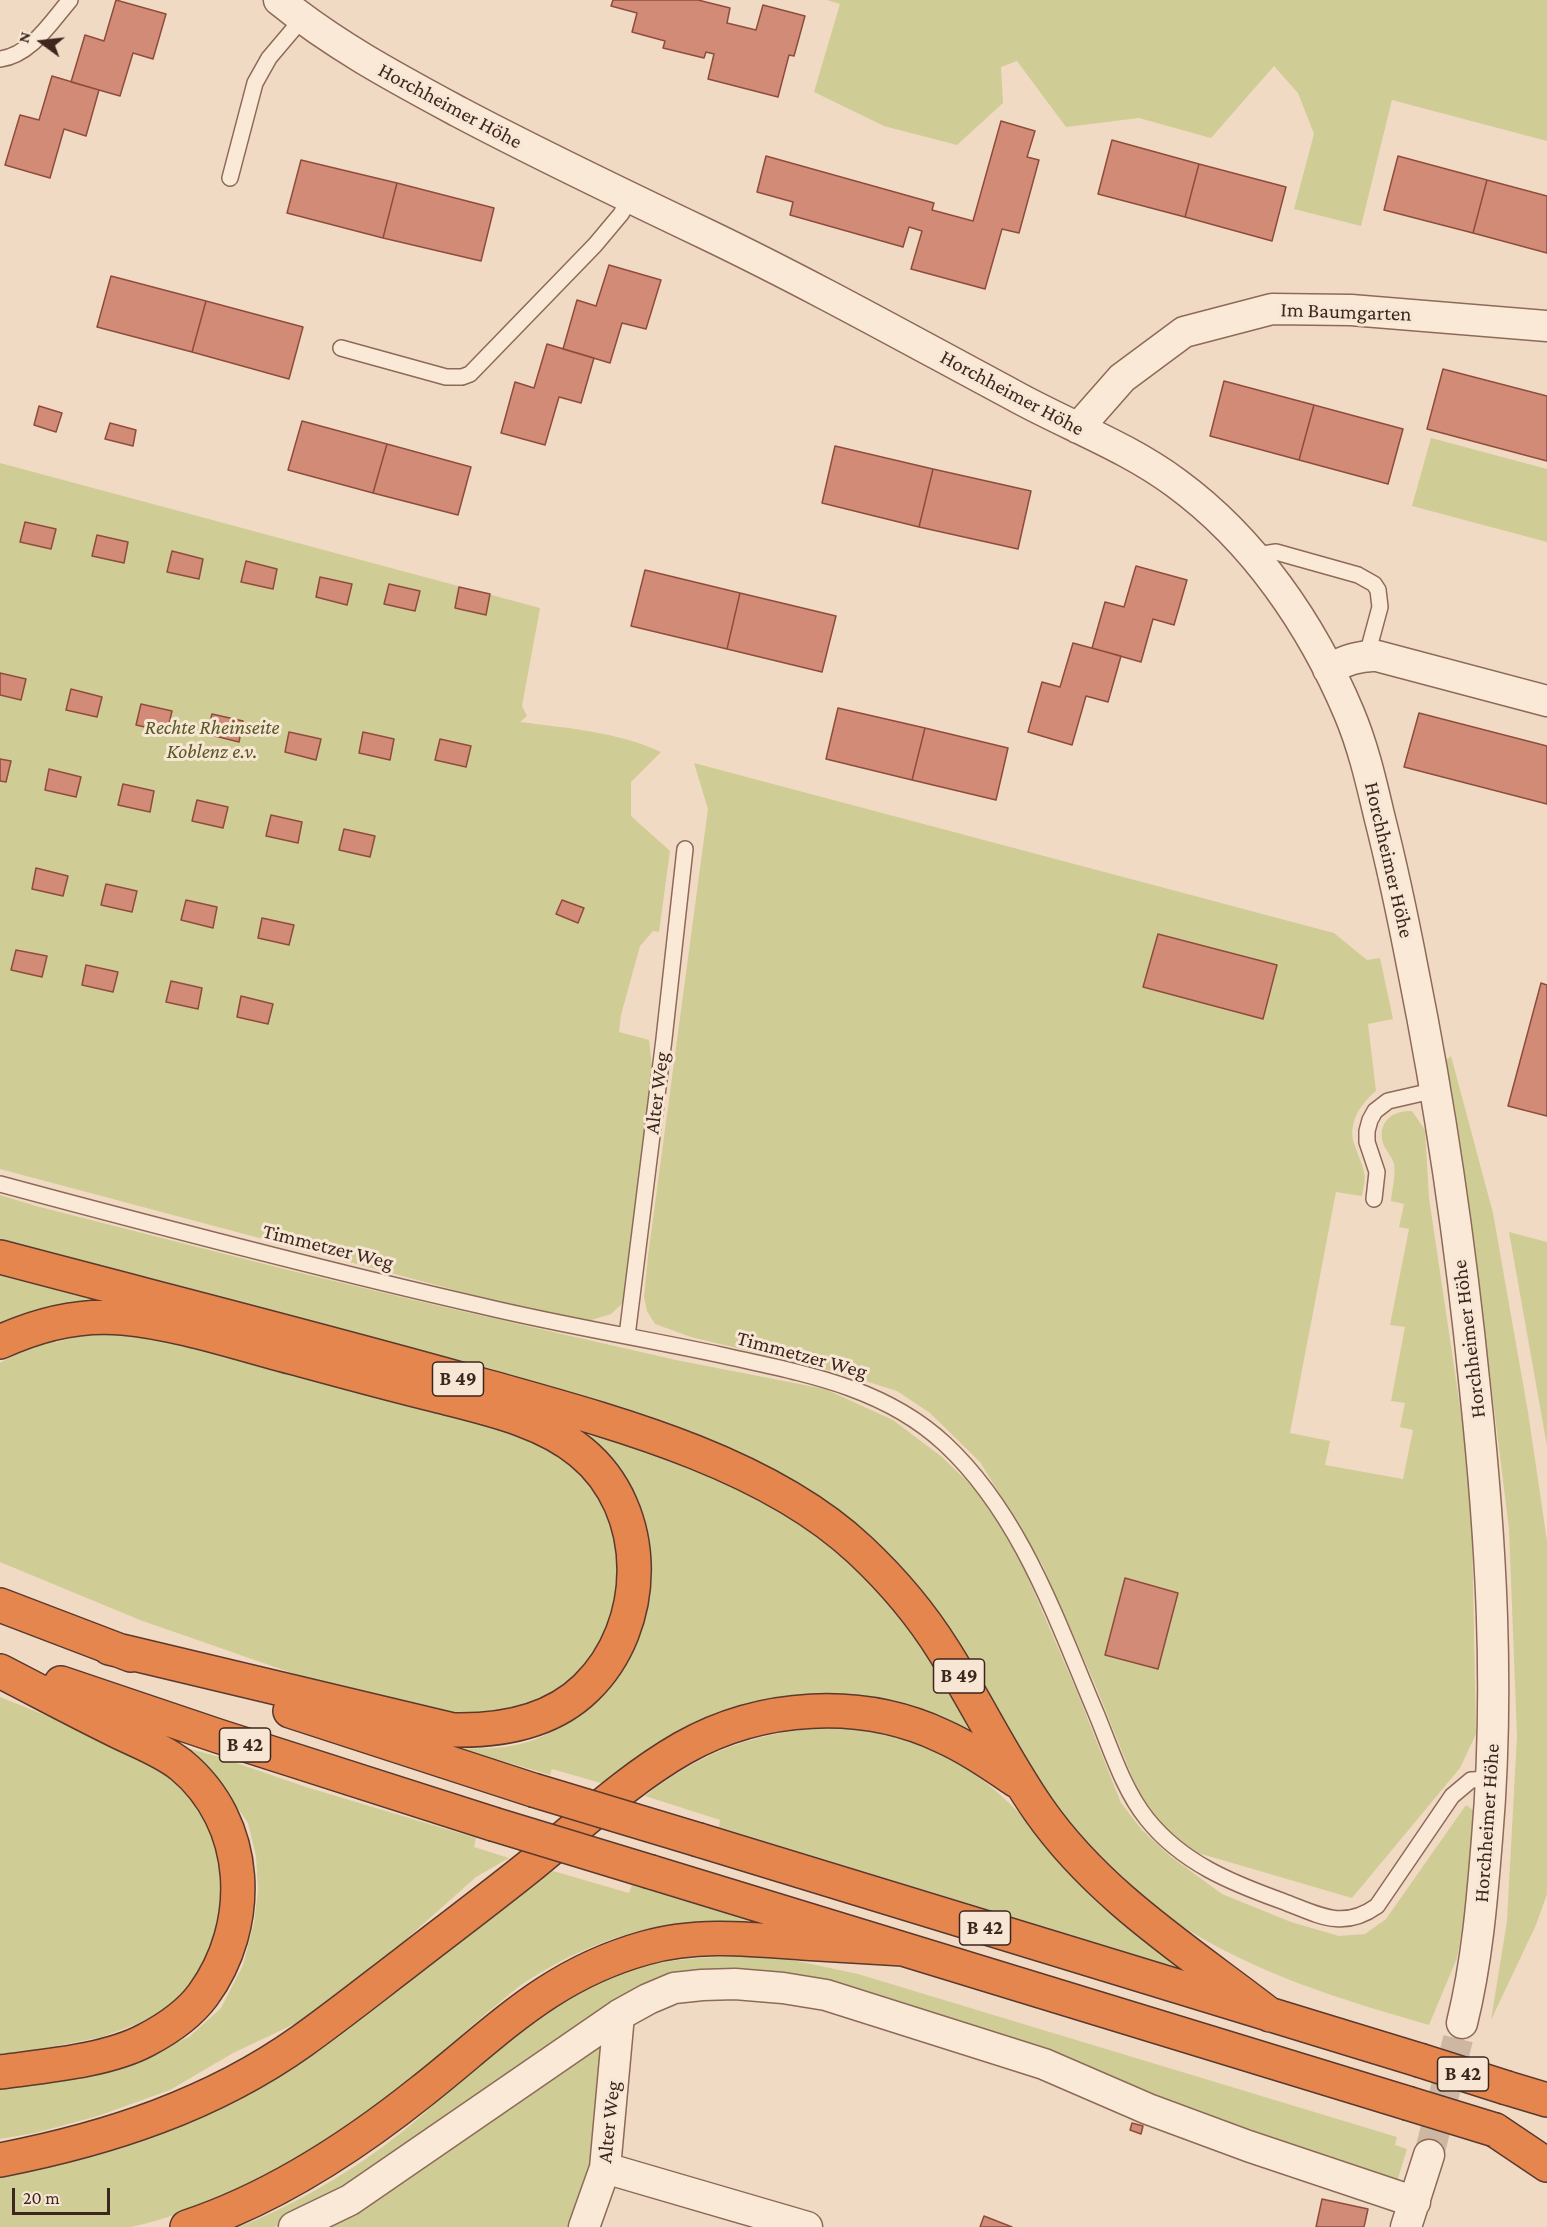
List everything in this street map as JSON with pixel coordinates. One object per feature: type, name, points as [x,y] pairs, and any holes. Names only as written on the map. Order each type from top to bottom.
[{"type":"highway","name":"B 49","points":[[0,1257],[376,1355],[606,1421],[686,1449],[781,1492],[857,1546],[884,1573],[915,1610],[942,1648],[1024,1786]]},
{"type":"highway","points":[[0,1342],[45,1324],[71,1319],[124,1318],[178,1328],[499,1412],[551,1433],[581,1452],[612,1488],[624,1512],[632,1537],[635,1564],[634,1592],[618,1642],[602,1668],[585,1689],[564,1704],[541,1716],[500,1729],[453,1730],[109,1647]]},
{"type":"highway","name":"B 42","points":[[0,1605],[251,1698],[533,1790],[1547,2100]]},
{"type":"highway","name":"B 42","points":[[0,1660],[196,1729],[493,1824],[1547,2145]]},
{"type":"highway","points":[[0,1671],[150,1746],[181,1766],[206,1792],[225,1824],[236,1858],[239,1895],[234,1931],[222,1966],[202,1997],[175,2022],[144,2041],[109,2053],[51,2066],[0,2072]]},
{"type":"highway","points":[[0,2160],[60,2148],[111,2133],[169,2113],[230,2086],[302,2042],[525,1871],[657,1765],[683,1748],[720,1731],[743,1723],[786,1714],[818,1711],[871,1713],[941,1735],[986,1760],[1024,1786],[1039,1810],[1065,1843],[1125,1904],[1270,2015]]},
{"type":"highway","points":[[187,2227],[288,2182],[330,2156],[378,2125],[423,2091],[512,2015],[579,1972],[611,1959],[647,1947],[720,1939],[903,1949]]},
{"type":"highway","points":[[1495,2130],[1547,2165]]},
{"type":"street","name":"Horchheimer Höhe","points":[[279,0],[302,19],[344,47],[414,88],[530,149],[779,269],[1034,407],[1137,457],[1177,483],[1215,517],[1255,558],[1307,628],[1350,715],[1373,788],[1396,881],[1436,1090],[1466,1307],[1485,1499],[1494,1688],[1492,1779],[1479,1928],[1470,1989],[1462,2023]]},
{"type":"street","name":"Im Baumgarten","points":[[1078,428],[1122,378],[1184,332],[1272,309],[1362,311],[1547,326]]},
{"type":"street","points":[[1328,669],[1367,655],[1422,667],[1547,701]]},
{"type":"street","points":[[294,2227],[350,2200],[619,2015],[674,1988],[702,1985],[735,1984],[826,1995],[1044,2064],[1148,2109],[1248,2146],[1411,2215],[1429,2155]]},
{"type":"street","name":"Alter Weg","points":[[584,2227],[605,2168],[619,2015]]},
{"type":"street","points":[[605,2168],[807,2227]]},
{"type":"lane","points":[[0,59],[11,58],[29,47],[70,0]]},
{"type":"lane","points":[[230,178],[258,76],[279,45],[302,19]]},
{"type":"lane","points":[[341,348],[446,377],[462,377],[470,374],[600,239],[621,214],[630,198]]},
{"type":"lane","points":[[1255,558],[1276,552],[1358,574],[1374,584],[1378,590],[1380,607],[1367,655]]},
{"type":"lane","name":"Alter Weg","points":[[627,1336],[663,1051],[685,849]]},
{"type":"lane","points":[[1374,1199],[1377,1172],[1367,1142],[1370,1120],[1388,1101],[1436,1090]]},
{"type":"lane","name":"Timmetzer Weg","points":[[0,1184],[469,1304],[828,1379],[862,1391],[918,1420],[980,1481],[1000,1509],[1026,1554],[1061,1630],[1123,1779],[1148,1820],[1168,1841],[1193,1861],[1239,1885],[1329,1918],[1348,1919],[1364,1915],[1377,1906],[1452,1796],[1471,1780],[1492,1779]]},
{"type":"green space","points":[[827,0],[1547,0],[1547,141],[1392,100],[1361,226],[1294,209],[1314,134],[1298,93],[1274,66],[1211,138],[1139,118],[1066,127],[1017,61],[1001,67],[1003,103],[957,145],[884,126],[814,92],[840,4]]},
{"type":"green space","points":[[1431,438],[1547,469],[1547,542],[1412,506]]},
{"type":"green space","name":"Rechte Rheinseite Koblenz e.v.","points":[[0,463],[540,608],[522,706],[527,716],[520,722],[610,735],[661,752],[631,782],[631,816],[670,851],[659,932],[653,931],[640,946],[621,1015],[619,1032],[649,1040],[652,1067],[628,1298],[611,1314],[585,1322],[481,1297],[0,1169]]},
{"type":"green space","points":[[694,763],[1334,933],[1367,960],[1380,958],[1393,1019],[1368,1024],[1376,1091],[1358,1112],[1352,1133],[1365,1181],[1362,1196],[1336,1192],[1290,1433],[1330,1441],[1325,1465],[1403,1479],[1413,1430],[1400,1427],[1405,1403],[1391,1401],[1405,1327],[1390,1325],[1409,1229],[1399,1227],[1404,1204],[1391,1201],[1394,1164],[1384,1146],[1382,1129],[1393,1115],[1412,1111],[1425,1130],[1429,1198],[1471,1481],[1476,1734],[1460,1768],[1352,1898],[1198,1853],[1171,1835],[1143,1804],[1097,1689],[1042,1564],[980,1462],[930,1413],[897,1391],[840,1373],[691,1337],[655,1324],[647,1311],[644,1297],[648,1256],[708,809]]},
{"type":"green space","points":[[1451,1056],[1493,1213],[1528,1412],[1547,1541],[1547,1894],[1536,1925],[1491,2020],[1507,1921],[1517,1736],[1509,1529],[1468,1198],[1446,1060]]},
{"type":"green space","points":[[0,1195],[288,1270],[435,1305],[676,1360],[825,1389],[893,1420],[942,1457],[974,1488],[999,1524],[1025,1571],[1121,1803],[1142,1830],[1170,1856],[1222,1894],[1291,1922],[1339,1936],[1365,1934],[1386,1919],[1466,1805],[1474,1811],[1470,1882],[1457,1958],[1429,2025],[1342,1999],[1259,1967],[1219,1948],[1144,1899],[1086,1847],[1061,1817],[1029,1767],[944,1621],[915,1583],[880,1547],[841,1514],[768,1466],[736,1452],[0,1244]]},
{"type":"green space","points":[[1509,1232],[1547,1242],[1547,1446]]},
{"type":"green space","points":[[0,1272],[91,1295],[89,1306],[0,1329]]},
{"type":"green space","points":[[113,1332],[157,1333],[537,1439],[586,1477],[607,1513],[617,1538],[620,1592],[604,1637],[591,1660],[574,1680],[543,1701],[464,1719],[312,1680],[140,1620],[0,1562],[0,1363],[35,1343],[57,1342],[78,1336]]},
{"type":"green space","points":[[562,1424],[634,1445],[742,1487],[839,1548],[923,1640],[979,1734],[974,1737],[870,1700],[604,1784],[552,1769],[550,1775],[459,1748],[510,1746],[536,1739],[564,1725],[603,1695],[618,1677],[640,1637],[650,1591],[651,1566],[647,1530],[641,1507],[630,1485],[622,1476]]},
{"type":"green space","points":[[0,1697],[147,1756],[197,1800],[221,1852],[225,1913],[199,1973],[185,1991],[165,2010],[137,2024],[102,2037],[31,2051],[0,2054]]},
{"type":"green space","points":[[833,1727],[887,1736],[912,1743],[957,1763],[979,1777],[1020,1814],[1045,1847],[1092,1897],[1127,1927],[1177,1959],[1175,1967],[719,1827],[720,1820],[645,1796],[689,1766],[733,1746],[781,1733]]},
{"type":"green space","points":[[171,1744],[476,1838],[474,1847],[509,1858],[476,1877],[374,1968],[307,2018],[233,2053],[170,2090],[98,2116],[35,2133],[0,2139],[0,2087],[111,2071],[189,2037],[221,2008],[243,1965],[254,1923],[258,1890],[256,1856],[248,1823],[224,1788]]},
{"type":"green space","points":[[553,1871],[629,1893],[632,1885],[758,1922],[757,1925],[693,1923],[633,1933],[605,1942],[549,1968],[521,1985],[405,2083],[362,2115],[268,2174],[201,2205],[167,2218],[131,2227],[0,2227],[0,2174],[52,2166],[149,2138],[235,2100],[325,2045]]},
{"type":"green space","points":[[751,1956],[783,1958],[858,1974],[1397,2137],[1395,2145],[1407,2149],[1396,2185],[1257,2138],[1039,2050],[694,1977],[343,2196],[274,2227],[238,2227],[296,2201],[373,2154],[417,2120],[482,2060],[511,2037],[543,2015],[594,1986],[629,1971],[658,1963]]},
{"type":"green space","points":[[607,2035],[594,2179],[575,2227],[322,2227]]},
{"type":"building","points":[[116,0],[166,14],[153,59],[133,53],[120,96],[71,82],[85,35],[104,41]]},
{"type":"building","points":[[613,0],[698,0],[730,8],[727,23],[756,30],[763,5],[805,16],[794,56],[789,55],[778,97],[708,79],[714,54],[706,52],[704,58],[663,48],[665,41],[632,32],[637,13],[611,6]]},
{"type":"building","points":[[52,76],[99,90],[86,136],[64,129],[50,178],[5,165],[20,115],[39,120]]},
{"type":"building","points":[[1001,121],[1035,131],[1027,157],[1039,160],[1019,233],[1002,229],[985,289],[911,269],[922,231],[909,227],[903,247],[790,215],[793,202],[757,192],[766,156],[934,203],[932,210],[973,221]]},
{"type":"building","points":[[1112,140],[1199,164],[1185,217],[1098,194]]},
{"type":"building","points":[[1398,156],[1487,180],[1473,233],[1384,210]]},
{"type":"building","points":[[301,160],[397,183],[383,238],[287,213]]},
{"type":"building","points":[[1199,164],[1286,187],[1272,241],[1185,217]]},
{"type":"building","points":[[1487,180],[1547,196],[1547,253],[1473,233]]},
{"type":"building","points":[[397,183],[494,208],[481,261],[383,238]]},
{"type":"building","points":[[609,265],[661,280],[646,329],[622,323],[610,363],[563,349],[577,300],[596,306]]},
{"type":"building","points":[[111,276],[206,301],[192,352],[97,327]]},
{"type":"building","points":[[206,301],[303,327],[289,379],[192,352]]},
{"type":"building","points":[[547,344],[594,358],[581,403],[559,397],[545,445],[501,433],[515,382],[534,388]]},
{"type":"building","points":[[1443,369],[1547,396],[1547,461],[1427,429]]},
{"type":"building","points":[[1224,381],[1314,405],[1299,460],[1210,436]]},
{"type":"building","points":[[1314,405],[1403,429],[1388,484],[1299,460]]},
{"type":"building","points":[[39,406],[62,413],[56,432],[34,425]]},
{"type":"building","points":[[302,421],[387,444],[373,493],[288,470]]},
{"type":"building","points":[[110,423],[136,430],[133,446],[105,439]]},
{"type":"building","points":[[387,444],[471,467],[458,515],[373,493]]},
{"type":"building","points":[[835,446],[933,469],[919,527],[822,503]]},
{"type":"building","points":[[933,469],[1031,491],[1018,549],[919,527]]},
{"type":"building","points":[[25,522],[56,529],[51,549],[20,542]]},
{"type":"building","points":[[97,535],[128,542],[124,563],[92,556]]},
{"type":"building","points":[[172,551],[203,559],[199,579],[167,572]]},
{"type":"building","points":[[246,561],[277,569],[273,589],[241,582]]},
{"type":"building","points":[[1136,566],[1187,580],[1174,625],[1153,619],[1141,662],[1092,648],[1105,602],[1124,607]]},
{"type":"building","points":[[645,570],[740,593],[727,649],[631,626]]},
{"type":"building","points":[[320,577],[352,584],[347,605],[316,597]]},
{"type":"building","points":[[389,584],[420,591],[415,611],[384,604]]},
{"type":"building","points":[[459,587],[490,594],[486,615],[455,608]]},
{"type":"building","points":[[740,593],[836,616],[822,672],[727,649]]},
{"type":"building","points":[[1073,643],[1121,656],[1108,702],[1086,696],[1072,745],[1028,732],[1042,682],[1060,687]]},
{"type":"building","points":[[0,673],[26,679],[21,700],[0,695]]},
{"type":"building","points":[[71,689],[102,697],[97,717],[66,710]]},
{"type":"building","points":[[141,704],[172,711],[167,732],[136,725]]},
{"type":"building","points":[[838,708],[925,728],[912,780],[826,759]]},
{"type":"building","points":[[1419,713],[1547,746],[1547,804],[1404,767]]},
{"type":"building","points":[[212,714],[243,721],[239,742],[207,734]]},
{"type":"building","points":[[925,728],[1008,748],[996,800],[912,780]]},
{"type":"building","points":[[289,732],[321,739],[316,760],[285,752]]},
{"type":"building","points":[[363,732],[394,739],[390,760],[359,753]]},
{"type":"building","points":[[440,739],[471,746],[466,767],[435,760]]},
{"type":"building","points":[[0,759],[11,761],[6,782],[0,781]]},
{"type":"building","points":[[49,769],[81,777],[76,797],[45,790]]},
{"type":"building","points":[[123,784],[154,791],[150,812],[118,805]]},
{"type":"building","points":[[197,800],[228,807],[223,828],[192,821]]},
{"type":"building","points":[[271,815],[302,822],[298,843],[266,836]]},
{"type":"building","points":[[344,829],[375,836],[370,857],[339,850]]},
{"type":"building","points":[[36,868],[68,876],[63,896],[32,889]]},
{"type":"building","points":[[106,884],[137,891],[132,912],[101,905]]},
{"type":"building","points":[[186,900],[217,907],[213,928],[181,920]]},
{"type":"building","points":[[562,900],[584,908],[578,923],[556,914]]},
{"type":"building","points":[[262,918],[294,925],[289,945],[258,938]]},
{"type":"building","points":[[1158,934],[1277,965],[1263,1019],[1143,987]]},
{"type":"building","points":[[16,950],[47,956],[42,977],[11,970]]},
{"type":"building","points":[[86,965],[118,972],[113,992],[82,985]]},
{"type":"building","points":[[171,981],[202,988],[198,1009],[166,1002]]},
{"type":"building","points":[[1541,983],[1547,985],[1547,1116],[1508,1106]]},
{"type":"building","points":[[241,996],[273,1004],[268,1024],[237,1017]]},
{"type":"building","points":[[1125,1578],[1178,1593],[1158,1669],[1105,1655]]},
{"type":"building","points":[[1132,2123],[1143,2126],[1141,2134],[1130,2130]]},
{"type":"building","points":[[1322,2199],[1368,2209],[1364,2227],[1316,2227]]},
{"type":"building","points":[[984,2216],[1012,2227],[980,2227]]},
{"type":"tunnel","points":[[1429,2155],[1462,2023]]}]
